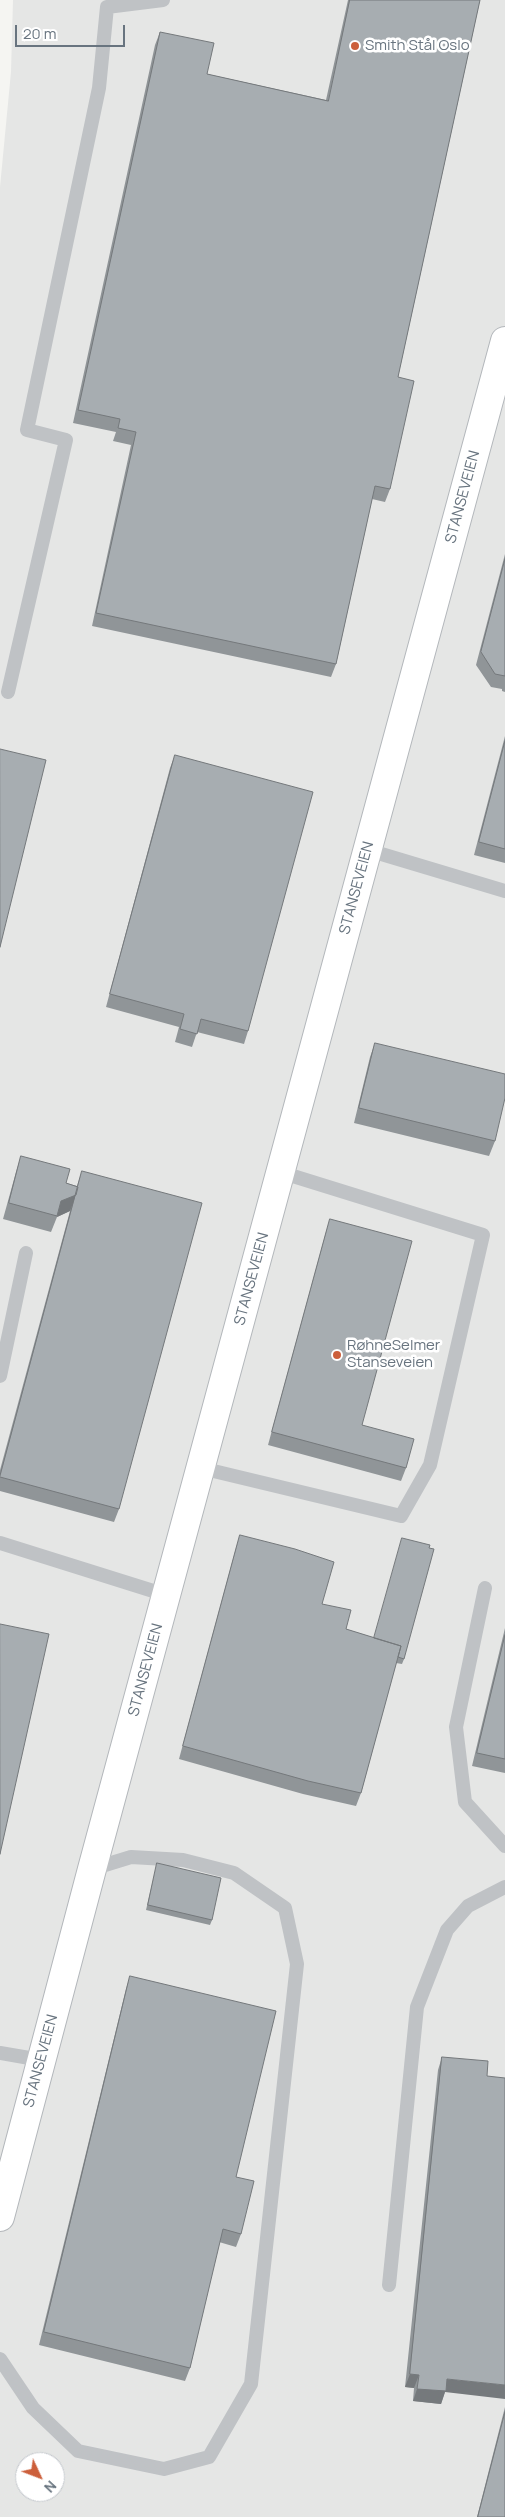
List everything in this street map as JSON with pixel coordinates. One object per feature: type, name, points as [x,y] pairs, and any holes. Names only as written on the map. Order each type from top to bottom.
[{"type":"street","name":"STANSEVEIEN","points":[[0,2217],[40,2060],[505,341]]},
{"type":"lane","points":[[8,692],[66,440],[27,430],[99,88],[107,7],[163,0]]},
{"type":"lane","points":[[368,850],[505,891]]},
{"type":"lane","points":[[200,1468],[401,1516],[430,1466],[483,1235],[280,1172]]},
{"type":"lane","points":[[0,1376],[26,1253]]},
{"type":"lane","points":[[0,1543],[166,1595]]},
{"type":"lane","points":[[485,1588],[456,1727],[466,1802],[505,1846]]},
{"type":"lane","points":[[0,2359],[33,2408],[78,2450],[164,2469],[209,2457],[250,2384],[297,1964],[285,1908],[234,1873],[184,1860],[131,1857],[92,1869]]},
{"type":"lane","points":[[389,2285],[417,2007],[447,1930],[468,1906],[505,1887]]},
{"type":"lane","points":[[0,2053],[40,2060]]},
{"type":"shaded area","points":[[13,0],[505,0],[505,2517],[0,2517],[0,187],[11,72]]},
{"type":"building","points":[[350,0],[480,0],[398,377],[414,381],[390,489],[375,486],[336,664],[96,613],[136,432],[118,428],[120,419],[78,410],[160,32],[214,43],[207,74],[328,101]]},
{"type":"building","points":[[505,559],[505,676],[495,674],[481,652]]},
{"type":"building","points":[[505,741],[505,849],[479,842]]},
{"type":"building","points":[[0,749],[46,760],[0,947]]},
{"type":"building","points":[[175,755],[313,792],[248,1031],[201,1019],[197,1034],[180,1029],[184,1014],[110,994]]},
{"type":"building","points":[[375,1043],[505,1074],[505,1098],[495,1141],[359,1108]]},
{"type":"building","points":[[21,1156],[70,1169],[66,1183],[78,1187],[76,1195],[61,1201],[57,1216],[9,1203]]},
{"type":"building","points":[[82,1171],[202,1203],[119,1509],[0,1477]]},
{"type":"building","points":[[330,1219],[412,1241],[362,1425],[414,1439],[406,1468],[272,1432]]},
{"type":"building","points":[[240,1535],[295,1549],[334,1562],[322,1604],[351,1610],[346,1629],[401,1646],[361,1793],[308,1781],[183,1746]]},
{"type":"building","points":[[402,1538],[430,1545],[429,1548],[434,1549],[404,1659],[398,1657],[401,1646],[374,1638]]},
{"type":"building","points":[[0,1624],[49,1634],[0,1854]]},
{"type":"building","points":[[505,1635],[505,1759],[477,1753]]},
{"type":"building","points":[[157,1863],[221,1878],[212,1920],[148,1905]]},
{"type":"building","points":[[130,1976],[276,2011],[236,2177],[254,2181],[241,2234],[223,2229],[190,2368],[44,2332]]},
{"type":"building","points":[[442,2057],[488,2061],[487,2076],[505,2078],[505,2385],[447,2379],[446,2391],[417,2389],[419,2375],[410,2374]]},
{"type":"building","points":[[505,2412],[505,2517],[478,2517]]},
{"type":"place","name":"Smith Stål Oslo","points":[[355,46]]},
{"type":"place","name":"RøhneSelmer Stanseveien","points":[[337,1355]]}]
